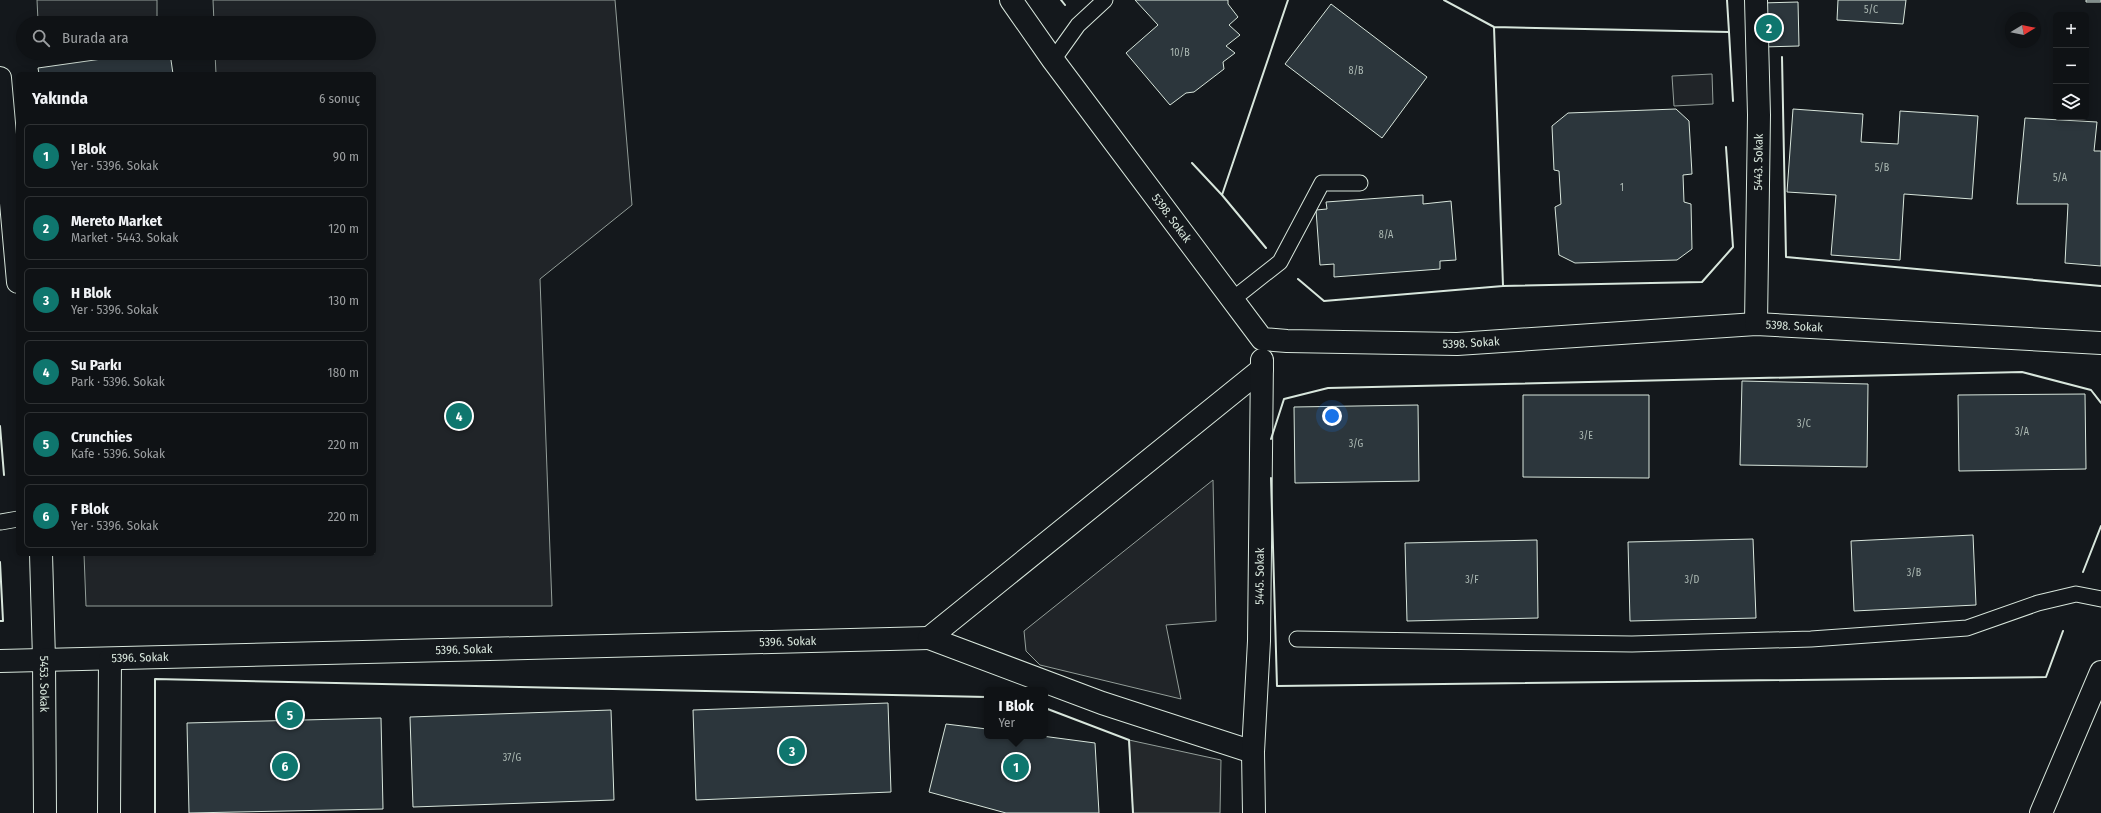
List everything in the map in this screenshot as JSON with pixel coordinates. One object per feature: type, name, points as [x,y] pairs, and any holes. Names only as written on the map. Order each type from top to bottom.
[{"type":"street","name":"5398. Sokak","points":[[1011,0],[1053,60],[1262,339],[1287,341],[1456,344],[1756,324],[2101,343]]},
{"type":"street","name":"5443. Sokak","points":[[1756,0],[1759,115],[1756,324]]},
{"type":"street","points":[[0,78],[2,118],[16,262]]},
{"type":"street","name":"5445. Sokak","points":[[1254,813],[1253,752],[1259,641],[1262,339]]},
{"type":"street","points":[[929,638],[1262,369]]},
{"type":"street","name":"5453. Sokak","points":[[40,556],[44,659],[45,813]]},
{"type":"street","points":[[929,638],[1102,703],[1253,752]]},
{"type":"street","name":"5396. Sokak","points":[[0,661],[929,638]]},
{"type":"street","points":[[110,659],[110,813]]},
{"type":"street","points":[[2040,813],[2101,672]]},
{"type":"lane","points":[[1053,60],[1078,25],[1105,0]]},
{"type":"lane","points":[[1233,299],[1280,262],[1322,183],[1360,183]]},
{"type":"lane","points":[[1,522],[16,519]]},
{"type":"lane","points":[[1297,639],[1632,644],[1811,639],[1967,628],[2038,603],[2076,594],[2101,599]]},
{"type":"shaded area","points":[[37,0],[157,0],[157,16],[38,16]]},
{"type":"shaded area","points":[[213,0],[615,0],[632,205],[540,279],[552,606],[86,606],[84,556],[376,556],[376,72],[216,72],[215,60],[376,60],[376,16],[214,16]]},
{"type":"shaded area","points":[[1712,74],[1713,104],[1674,106],[1672,76]]},
{"type":"shaded area","points":[[1213,480],[1216,621],[1166,625],[1181,699],[1040,665],[1026,651],[1024,631]]},
{"type":"shaded area","points":[[1129,740],[1221,760],[1220,813],[1133,813]]},
{"type":"building","points":[[1135,0],[1228,0],[1228,4],[1238,17],[1229,25],[1240,35],[1226,46],[1235,53],[1223,62],[1224,69],[1194,92],[1186,93],[1170,105],[1126,53],[1158,25]]},
{"type":"building","points":[[1838,0],[1906,0],[1903,24],[1837,20]]},
{"type":"building","points":[[2086,0],[2101,0],[2101,2],[2086,2]]},
{"type":"building","points":[[1798,2],[1799,46],[1762,47],[1761,3]]},
{"type":"building","points":[[1331,4],[1427,77],[1382,138],[1285,64]]},
{"type":"building","points":[[95,60],[171,60],[173,72],[39,72],[38,68]]},
{"type":"building","points":[[1676,109],[1689,121],[1692,174],[1683,175],[1684,202],[1691,204],[1692,249],[1677,260],[1575,263],[1559,255],[1555,207],[1561,204],[1559,171],[1554,170],[1552,126],[1568,113]]},
{"type":"building","points":[[1793,109],[1863,114],[1861,142],[1898,144],[1900,111],[1978,116],[1972,199],[1904,194],[1900,260],[1831,255],[1836,195],[1787,192]]},
{"type":"building","points":[[2025,118],[2097,122],[2094,151],[2101,151],[2101,266],[2065,263],[2068,204],[2017,204]]},
{"type":"building","points":[[1423,195],[1423,204],[1451,201],[1456,260],[1440,261],[1440,269],[1334,277],[1334,264],[1320,265],[1316,210],[1327,209],[1326,202]]},
{"type":"building","points":[[1742,381],[1868,384],[1867,467],[1740,465]]},
{"type":"building","points":[[2085,394],[2086,469],[1959,471],[1958,395]]},
{"type":"building","points":[[1523,395],[1649,395],[1649,478],[1523,477]]},
{"type":"building","points":[[1418,405],[1419,481],[1295,483],[1294,407]]},
{"type":"building","points":[[1973,535],[1976,605],[1854,611],[1851,541]]},
{"type":"building","points":[[1753,539],[1756,618],[1630,621],[1628,542]]},
{"type":"building","points":[[1537,540],[1538,618],[1407,621],[1405,543]]},
{"type":"building","points":[[888,703],[891,792],[696,800],[693,710]]},
{"type":"building","points":[[611,710],[614,800],[413,807],[410,717]]},
{"type":"building","points":[[381,718],[383,809],[189,813],[187,723]]},
{"type":"building","points":[[946,724],[984,729],[984,739],[1048,739],[1048,737],[1095,743],[1099,813],[1006,813],[929,792]]},
{"type":"wall","points":[[1061,0],[1065,5]]},
{"type":"wall","points":[[1266,248],[1222,195],[1288,0]]},
{"type":"wall","points":[[1444,0],[1494,27],[1729,32],[1727,0]]},
{"type":"wall","points":[[1494,27],[1503,286],[1702,282],[1733,247],[1726,147]]},
{"type":"wall","points":[[1729,32],[1733,101]]},
{"type":"wall","points":[[1782,57],[1786,257],[2101,286]]},
{"type":"wall","points":[[1192,163],[1222,195]]},
{"type":"wall","points":[[1298,279],[1324,301],[1503,286]]},
{"type":"wall","points":[[1271,439],[1284,399],[1328,388],[2022,372],[2091,390],[2101,403]]},
{"type":"wall","points":[[0,426],[4,475]]},
{"type":"wall","points":[[1271,478],[1277,686],[2046,677],[2063,631]]},
{"type":"wall","points":[[2083,572],[2101,526]]},
{"type":"wall","points":[[0,562],[3,621],[0,621]]},
{"type":"wall","points":[[155,813],[155,679],[984,697]]},
{"type":"wall","points":[[1048,709],[1129,740],[1133,813]]},
{"type":"place","name":"Mereto Market","points":[[1769,28]]},
{"type":"place","name":"Su Parkı","points":[[459,416]]},
{"type":"place","name":"Crunchies","points":[[290,715]]},
{"type":"place","name":"H Blok","points":[[792,751]]},
{"type":"place","name":"F Blok","points":[[285,766]]},
{"type":"place","name":"I Blok","points":[[1016,767]]}]
